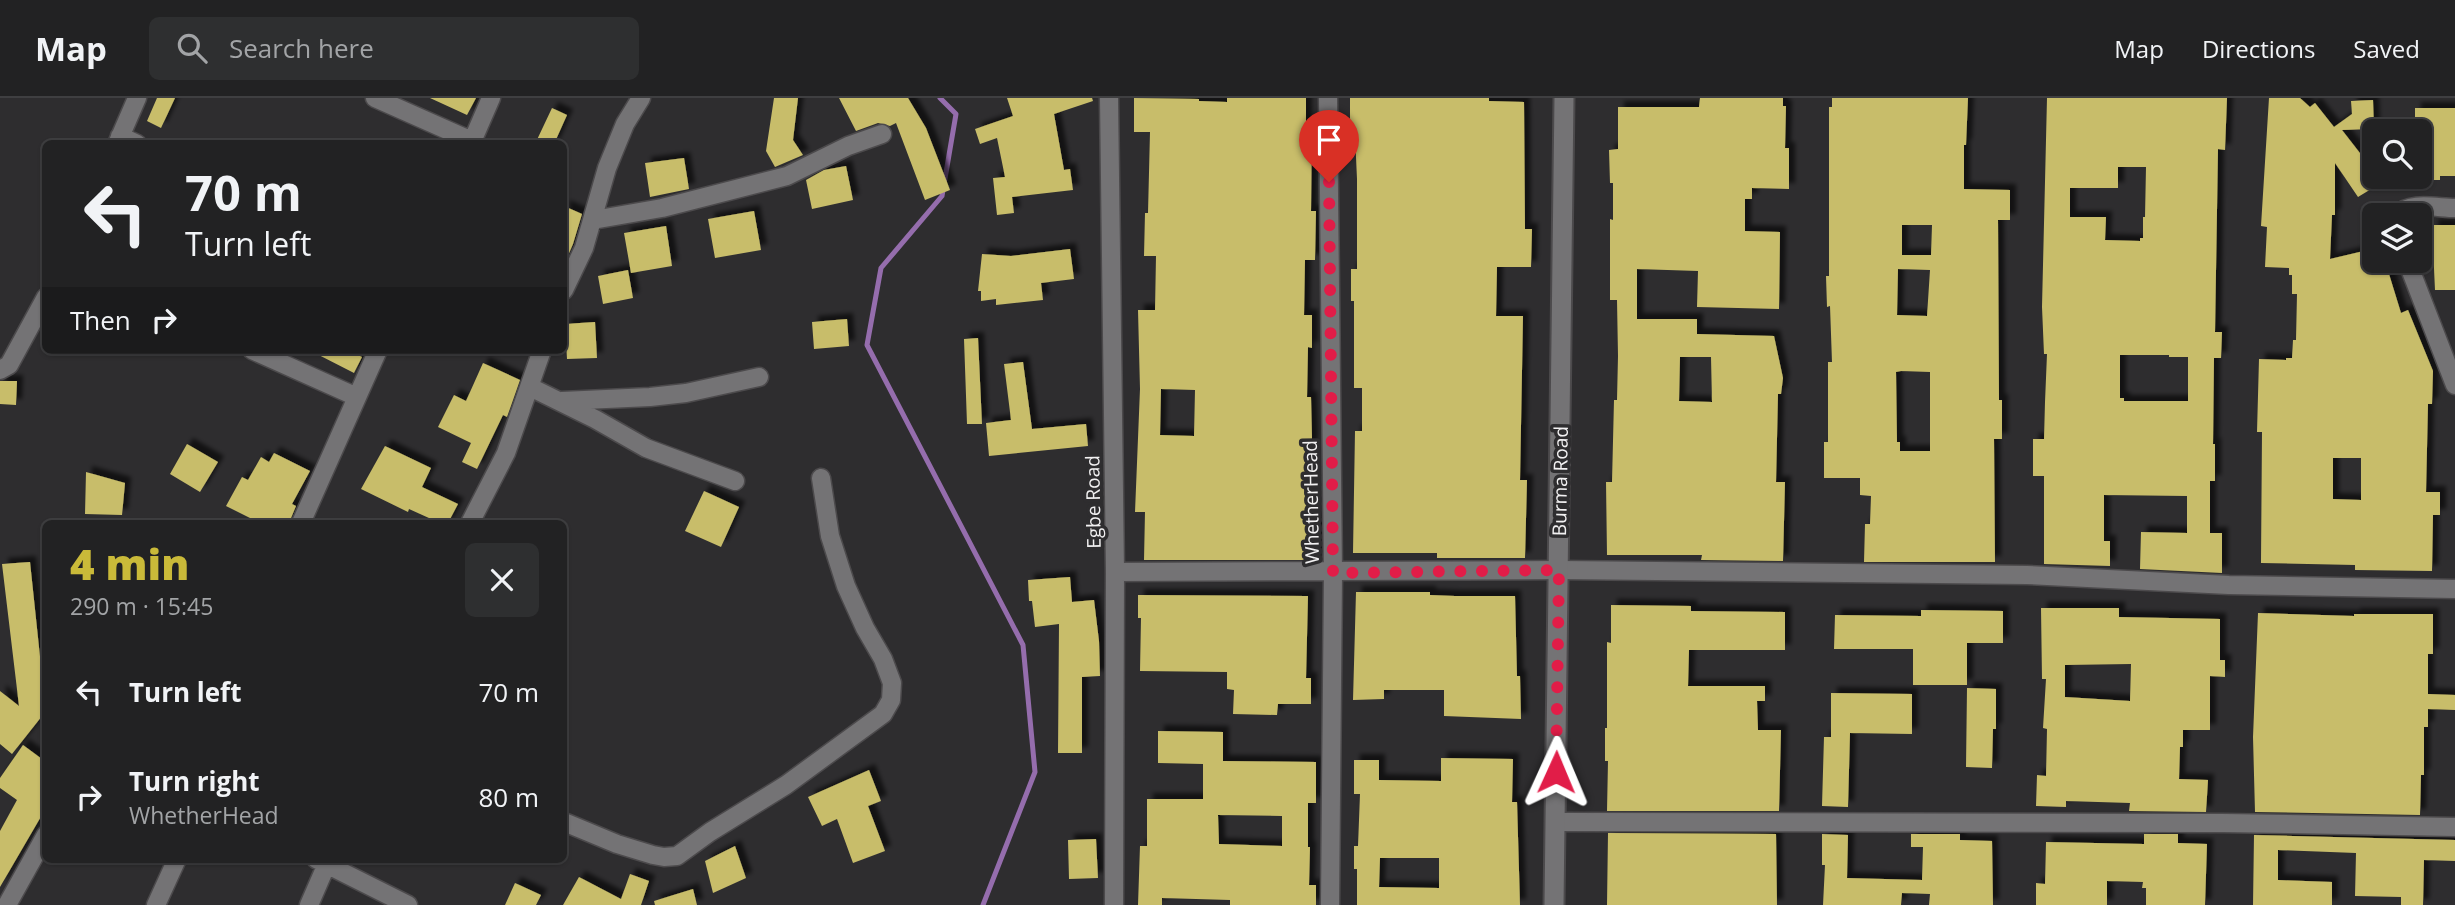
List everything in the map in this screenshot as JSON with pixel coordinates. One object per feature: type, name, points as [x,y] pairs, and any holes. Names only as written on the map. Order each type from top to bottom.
[{"type":"street","points":[[119,140],[137,98]]},
{"type":"street","points":[[375,98],[467,140]]},
{"type":"street","points":[[472,140],[491,98]]},
{"type":"street","points":[[567,284],[584,248],[607,168],[625,124],[641,98]]},
{"type":"street","name":"Egbe Road","points":[[1109,98],[1115,572],[1114,905]]},
{"type":"street","name":"WhetherHead","points":[[1328,98],[1333,573],[1330,905]]},
{"type":"street","name":"Burma Road","points":[[1554,905],[1564,98]]},
{"type":"street","points":[[593,220],[662,208],[787,176],[848,146],[882,134]]},
{"type":"street","points":[[2432,207],[2455,208]]},
{"type":"street","points":[[2411,273],[2455,385]]},
{"type":"street","points":[[0,370],[9,365],[42,304]]},
{"type":"street","points":[[261,354],[357,397]]},
{"type":"street","points":[[302,520],[376,354]]},
{"type":"street","points":[[472,520],[506,453],[541,354]]},
{"type":"street","points":[[558,402],[686,393],[759,377]]},
{"type":"street","points":[[530,387],[646,448],[735,481]]},
{"type":"street","points":[[567,823],[653,855],[677,856],[786,785],[883,714],[891,700],[892,683],[883,659],[846,586],[830,536],[821,478]]},
{"type":"street","points":[[1115,572],[1559,570],[2027,575],[2229,585],[2455,589]]},
{"type":"street","points":[[1555,822],[2195,823],[2455,827]]},
{"type":"street","points":[[7,905],[42,842]]},
{"type":"street","points":[[156,905],[175,863]]},
{"type":"street","points":[[309,905],[323,863]]},
{"type":"street","points":[[328,863],[408,905]]},
{"type":"building","points":[[157,98],[175,98],[161,128],[147,121]]},
{"type":"building","points":[[430,98],[476,98],[467,115]]},
{"type":"building","points":[[774,98],[798,98],[793,140],[803,155],[775,167],[766,151]]},
{"type":"building","points":[[839,98],[908,98],[926,128],[950,190],[925,200],[896,123],[890,126],[878,123],[856,131]]},
{"type":"building","points":[[1007,98],[1092,98],[1093,101],[1054,114],[1064,170],[1070,169],[1073,190],[1012,197],[1014,213],[997,215],[993,178],[1005,177],[997,138],[980,144],[975,129],[1013,116]]},
{"type":"building","points":[[1134,98],[1227,102],[1227,98],[1306,98],[1306,126],[1312,126],[1311,211],[1316,211],[1315,260],[1305,260],[1304,315],[1312,315],[1307,397],[1311,397],[1312,438],[1308,520],[1319,520],[1319,560],[1144,560],[1145,512],[1135,512],[1140,389],[1138,310],[1155,310],[1156,256],[1144,256],[1150,132],[1134,132]],"holes":[[[1161,389],[1195,390],[1194,436],[1160,435]]]},
{"type":"building","points":[[1350,98],[1489,98],[1489,101],[1524,102],[1525,229],[1532,229],[1531,267],[1497,267],[1496,316],[1523,316],[1520,480],[1527,480],[1525,558],[1437,558],[1437,553],[1353,553],[1355,431],[1362,431],[1362,388],[1354,388],[1354,301],[1351,301],[1351,269],[1357,269],[1357,179],[1355,135],[1350,135]]},
{"type":"building","points":[[1700,98],[1783,98],[1783,106],[1786,106],[1785,148],[1789,148],[1789,189],[1752,188],[1752,199],[1745,199],[1745,231],[1780,232],[1779,309],[1697,307],[1698,271],[1637,269],[1637,319],[1697,319],[1697,334],[1774,336],[1783,378],[1781,394],[1778,394],[1776,482],[1785,482],[1783,561],[1701,560],[1702,555],[1607,555],[1606,482],[1612,482],[1618,356],[1617,300],[1610,300],[1613,183],[1610,183],[1609,150],[1618,149],[1618,107],[1699,107]],"holes":[[[1680,357],[1711,357],[1712,402],[1679,401]]]},
{"type":"building","points":[[1832,98],[1968,98],[1964,189],[2010,190],[2010,220],[1998,220],[1999,400],[2002,400],[2002,439],[1994,439],[1995,562],[1864,562],[1865,524],[1870,524],[1871,496],[1860,495],[1860,478],[1824,478],[1824,442],[1828,442],[1828,362],[1832,362],[1826,276],[1829,276],[1829,107],[1832,107]],"holes":[[[1902,225],[1932,225],[1931,255],[1902,255]],[[1898,269],[1930,270],[1927,316],[1897,315]],[[1896,372],[1930,372],[1930,451],[1900,451],[1900,442],[1897,442]]]},
{"type":"building","points":[[2047,98],[2227,98],[2225,150],[2218,149],[2215,332],[2222,332],[2221,358],[2214,358],[2215,481],[2210,481],[2210,533],[2222,533],[2222,573],[2140,569],[2141,532],[2187,533],[2187,496],[2104,495],[2104,541],[2110,541],[2110,566],[2044,564],[2044,476],[2033,476],[2033,439],[2044,439],[2047,354],[2044,354],[2042,307]],"holes":[[[2118,167],[2146,167],[2145,217],[2143,238],[2140,238],[2140,241],[2105,240],[2106,217],[2070,217],[2070,188],[2118,188]],[[2120,355],[2188,357],[2188,401],[2124,401],[2124,398],[2120,398]]]},
{"type":"building","points":[[2269,98],[2300,98],[2310,107],[2315,103],[2334,127],[2352,114],[2351,101],[2373,100],[2374,119],[2362,119],[2362,129],[2342,130],[2362,156],[2362,189],[2371,189],[2358,197],[2335,163],[2335,215],[2332,215],[2330,259],[2362,251],[2362,273],[2389,273],[2401,313],[2408,310],[2433,371],[2432,404],[2428,404],[2426,492],[2440,492],[2440,515],[2433,515],[2432,571],[2355,570],[2355,565],[2261,563],[2262,432],[2257,432],[2259,359],[2292,358],[2293,340],[2296,340],[2297,294],[2292,294],[2292,275],[2289,275],[2289,268],[2265,267],[2267,227],[2261,226]],"holes":[[[2333,458],[2361,458],[2361,500],[2333,499]]]},
{"type":"building","points":[[552,108],[567,115],[556,140],[537,140]]},
{"type":"building","points":[[2415,108],[2455,108],[2455,176],[2440,176],[2440,180],[2432,180],[2432,119],[2415,119]]},
{"type":"building","points":[[684,158],[689,189],[650,197],[645,163]]},
{"type":"building","points":[[846,166],[853,200],[812,209],[806,180],[824,170]]},
{"type":"building","points":[[567,207],[582,214],[567,258]]},
{"type":"building","points":[[754,211],[761,250],[715,258],[708,219]]},
{"type":"building","points":[[2432,225],[2455,225],[2455,290],[2435,290]]},
{"type":"building","points":[[666,226],[672,266],[631,273],[624,233]]},
{"type":"building","points":[[1070,249],[1074,279],[1041,283],[1043,300],[996,305],[996,299],[981,301],[981,291],[978,291],[982,254],[1011,256]]},
{"type":"building","points":[[628,270],[633,298],[603,304],[598,276]]},
{"type":"building","points":[[847,319],[849,346],[814,349],[812,322]]},
{"type":"building","points":[[595,322],[597,358],[567,359],[567,324]]},
{"type":"building","points":[[978,338],[982,424],[967,424],[964,339]]},
{"type":"building","points":[[317,354],[356,354],[362,357],[354,373]]},
{"type":"building","points":[[1023,362],[1032,429],[1086,424],[1088,446],[989,456],[986,423],[1011,420],[1004,364]]},
{"type":"building","points":[[483,363],[520,380],[507,417],[503,415],[477,469],[462,462],[471,443],[438,427],[454,395],[466,401]]},
{"type":"building","points":[[0,381],[17,381],[16,405],[0,404]]},
{"type":"building","points":[[187,444],[218,462],[200,492],[170,474]]},
{"type":"building","points":[[385,446],[431,468],[422,487],[458,504],[450,520],[433,520],[409,509],[408,512],[361,489]]},
{"type":"building","points":[[274,453],[310,471],[292,504],[296,506],[290,520],[254,520],[226,506],[242,477],[248,480],[261,457],[269,462]]},
{"type":"building","points":[[86,472],[125,483],[122,515],[85,514]]},
{"type":"building","points":[[704,491],[739,507],[721,547],[685,531]]},
{"type":"building","points":[[30,562],[42,676],[42,716],[12,754],[0,744],[0,691],[19,706],[2,564]]},
{"type":"building","points":[[1070,577],[1072,602],[1094,600],[1100,676],[1082,677],[1082,753],[1058,753],[1059,624],[1035,627],[1032,601],[1029,601],[1028,580]]},
{"type":"building","points":[[1356,592],[1515,596],[1521,719],[1444,716],[1444,690],[1384,690],[1384,699],[1353,700]]},
{"type":"building","points":[[1138,595],[1308,596],[1306,678],[1311,678],[1311,704],[1278,704],[1277,715],[1233,714],[1234,690],[1227,689],[1227,672],[1140,671],[1141,618],[1138,618]]},
{"type":"building","points":[[1611,605],[1691,606],[1691,611],[1785,612],[1785,650],[1689,650],[1688,686],[1765,686],[1765,701],[1757,701],[1758,730],[1781,730],[1779,811],[1607,811],[1608,761],[1605,761],[1605,728],[1607,642],[1611,643]]},
{"type":"building","points":[[2041,608],[2119,608],[2119,617],[2220,619],[2220,660],[2225,660],[2225,677],[2210,676],[2210,730],[2183,730],[2183,747],[2180,747],[2179,779],[2208,780],[2206,812],[2129,811],[2130,803],[2066,801],[2066,807],[2036,806],[2037,775],[2046,776],[2047,729],[2043,728],[2046,679],[2042,679]],"holes":[[[2131,664],[2130,701],[2065,697],[2065,665]]]},
{"type":"building","points":[[1921,610],[2003,611],[2003,643],[1967,643],[1967,685],[1913,685],[1913,649],[1834,649],[1835,615],[1921,616]]},
{"type":"building","points":[[2258,613],[2354,616],[2433,614],[2433,654],[2428,654],[2428,694],[2455,695],[2455,710],[2428,709],[2428,727],[2424,727],[2424,775],[2421,775],[2420,815],[2255,812],[2253,737]]},
{"type":"building","points":[[1967,688],[1996,689],[1992,768],[1966,767]]},
{"type":"building","points":[[1831,693],[1912,694],[1912,734],[1850,733],[1848,807],[1822,806],[1824,737],[1831,737]]},
{"type":"building","points":[[1158,731],[1223,732],[1223,761],[1316,762],[1316,803],[1308,803],[1308,847],[1309,885],[1316,885],[1316,905],[1230,905],[1230,900],[1162,898],[1162,905],[1138,905],[1140,846],[1147,846],[1147,799],[1203,799],[1203,764],[1158,763]],"holes":[[[1218,815],[1282,816],[1282,846],[1219,844]]]},
{"type":"building","points":[[23,745],[42,759],[42,815],[0,887],[0,831],[17,800],[0,788],[0,778]]},
{"type":"building","points":[[1441,758],[1513,759],[1512,802],[1517,802],[1520,905],[1357,905],[1354,846],[1358,846],[1360,794],[1354,794],[1354,760],[1379,760],[1379,780],[1441,781]],"holes":[[[1380,858],[1439,858],[1439,888],[1379,887]]]},
{"type":"building","points":[[869,770],[881,801],[868,806],[885,851],[853,863],[837,819],[822,826],[808,797]]},
{"type":"building","points":[[1608,833],[1776,834],[1777,905],[1607,905]]},
{"type":"building","points":[[1822,834],[1848,835],[1847,878],[1922,880],[1923,847],[1911,847],[1911,834],[1960,834],[1960,840],[1992,841],[1993,905],[1929,905],[1930,894],[1902,893],[1901,905],[1823,905],[1825,865],[1822,865]]},
{"type":"building","points":[[2144,834],[2178,834],[2178,843],[2207,844],[2205,905],[2146,905],[2146,888],[2142,888],[2143,882],[2107,881],[2107,905],[2036,905],[2036,883],[2045,884],[2046,842],[2144,844]]},
{"type":"building","points":[[2254,835],[2455,840],[2455,861],[2424,860],[2423,905],[2401,905],[2401,897],[2355,896],[2356,853],[2278,850],[2278,880],[2332,882],[2332,905],[2253,905]]},
{"type":"building","points":[[1096,839],[1098,878],[1069,879],[1068,840]]},
{"type":"building","points":[[735,846],[746,878],[713,893],[705,861]]},
{"type":"building","points":[[630,874],[649,881],[641,905],[563,905],[579,877],[621,899]]},
{"type":"building","points":[[515,883],[541,895],[536,905],[505,905]]},
{"type":"building","points":[[693,889],[697,905],[655,905],[654,901]]},
{"type":"waterway","points":[[940,98],[956,114],[942,196],[881,268],[867,345],[1023,645],[1035,772],[983,905]]},
{"type":"route","points":[[1329,182],[1333,573],[1559,570],[1556,772]]}]
